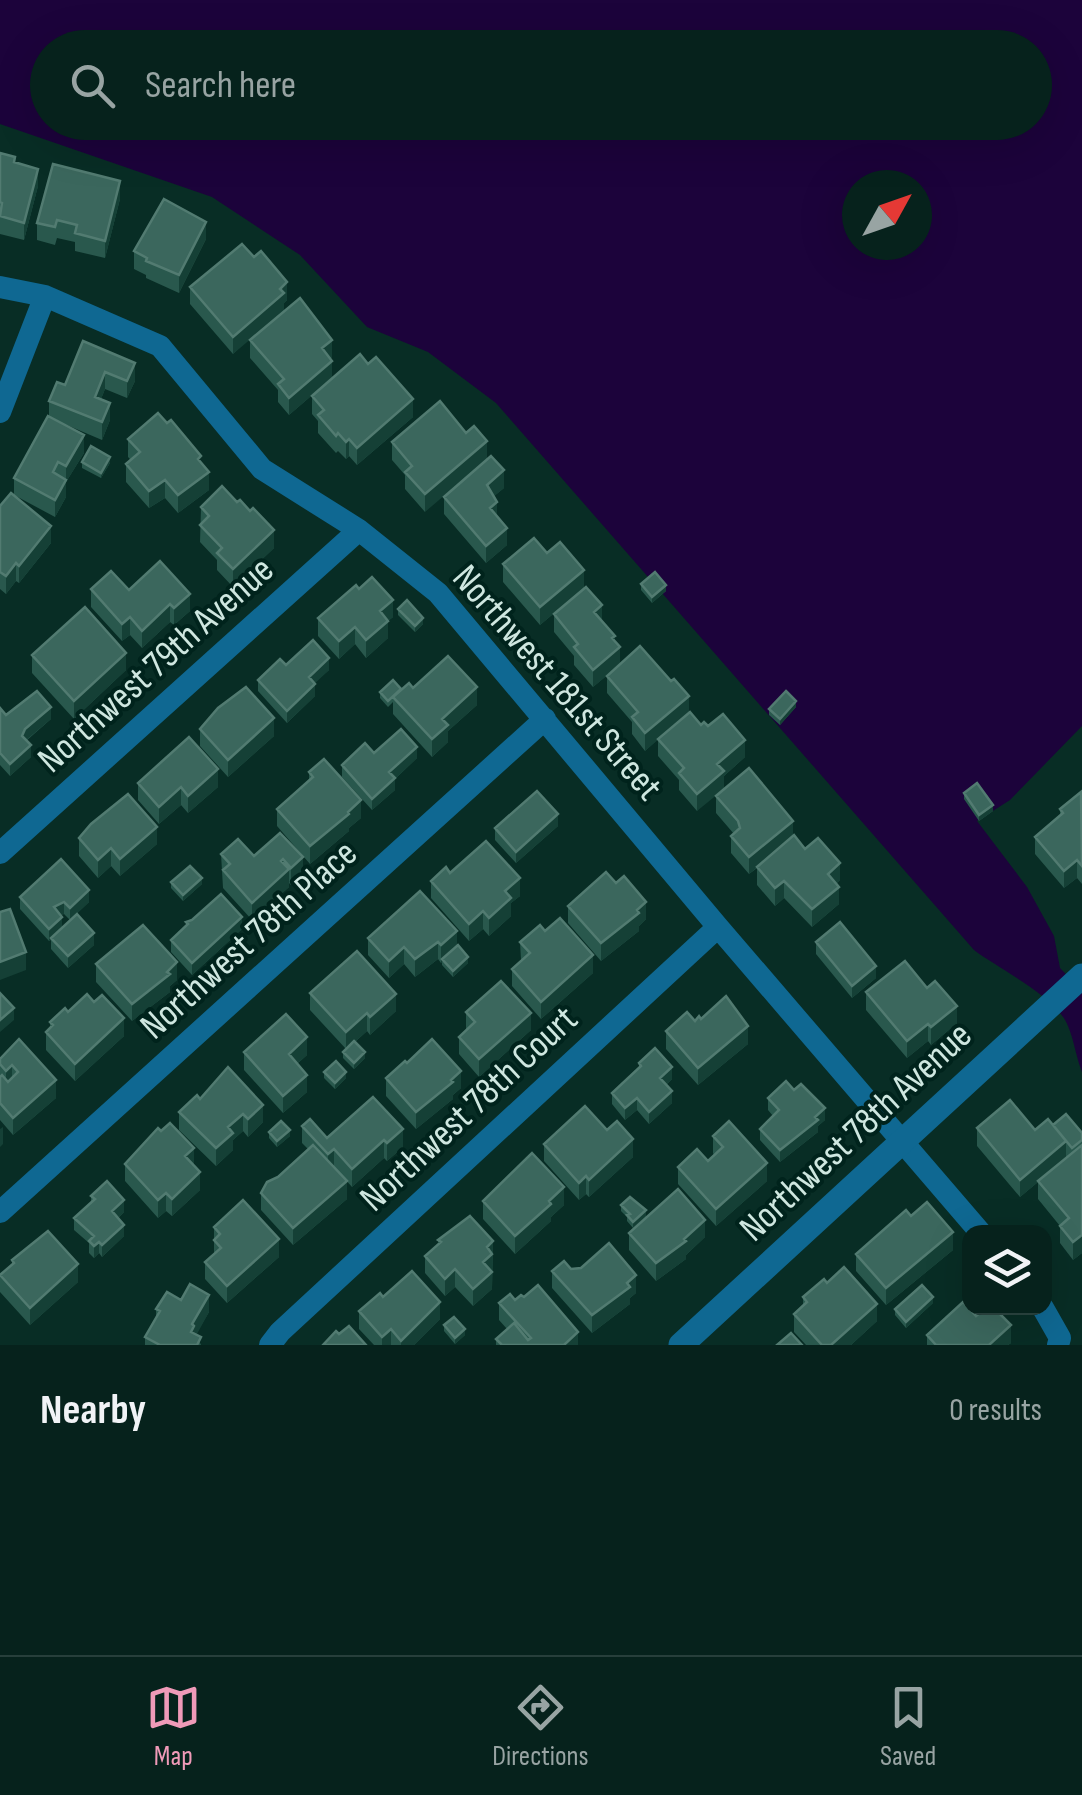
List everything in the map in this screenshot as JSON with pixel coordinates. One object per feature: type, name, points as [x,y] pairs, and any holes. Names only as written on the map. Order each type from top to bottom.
[{"type":"street","name":"Northwest 181st Street","points":[[0,287],[46,296],[160,346],[262,468],[359,530],[438,592],[974,1225]]},
{"type":"street","points":[[0,412],[46,296]]},
{"type":"street","name":"Northwest 79th Avenue","points":[[0,853],[359,530]]},
{"type":"street","name":"Northwest 78th Place","points":[[0,1212],[545,720]]},
{"type":"street","name":"Northwest 78th Court","points":[[270,1345],[718,927]]},
{"type":"street","name":"Northwest 78th Avenue","points":[[681,1345],[1080,977]]},
{"type":"street","points":[[1046,1315],[1059,1342]]},
{"type":"shaded area","points":[[0,0],[1082,0],[1082,726],[1010,800],[977,821],[1027,887],[1054,936],[1060,968],[1082,991],[1082,1072],[1062,1015],[1040,994],[974,950],[496,403],[428,352],[367,327],[300,255],[212,197],[46,140],[1052,140],[1052,30],[30,30],[30,134],[0,124]]},
{"type":"building","points":[[0,153],[38,169],[24,223],[0,216]]},
{"type":"building","points":[[53,164],[120,181],[105,241],[75,233],[77,225],[57,220],[55,227],[37,223]]},
{"type":"building","points":[[164,199],[206,222],[179,275],[146,261],[134,251]]},
{"type":"building","points":[[242,244],[254,257],[261,251],[287,282],[280,289],[284,293],[233,337],[190,287]]},
{"type":"building","points":[[300,298],[332,340],[322,348],[332,361],[289,398],[278,384],[284,379],[250,340]]},
{"type":"building","points":[[83,341],[135,363],[127,381],[105,372],[95,397],[110,403],[102,422],[49,401],[57,382],[65,385]]},
{"type":"building","points":[[360,354],[368,364],[376,357],[413,399],[357,448],[349,439],[346,442],[338,433],[336,436],[318,415],[324,410],[312,396]]},
{"type":"building","points":[[440,401],[466,433],[474,426],[487,441],[425,494],[405,472],[412,466],[392,442]]},
{"type":"building","points":[[158,413],[167,423],[171,420],[209,472],[178,495],[165,480],[149,491],[126,464],[140,452],[128,439]]},
{"type":"building","points":[[48,416],[84,435],[66,466],[58,462],[53,472],[66,480],[55,500],[14,478]]},
{"type":"building","points":[[91,446],[110,457],[101,473],[82,462]]},
{"type":"building","points":[[491,456],[504,470],[487,485],[497,502],[490,508],[507,528],[486,546],[444,497]]},
{"type":"building","points":[[222,486],[237,502],[240,500],[250,511],[253,508],[274,530],[233,569],[217,553],[222,548],[200,525],[209,516],[201,507]]},
{"type":"building","points":[[11,493],[51,526],[6,576],[0,572],[0,506]]},
{"type":"building","points":[[534,538],[547,553],[560,542],[584,570],[540,607],[503,564]]},
{"type":"building","points":[[160,561],[190,594],[174,608],[170,604],[142,631],[130,617],[122,624],[91,589],[111,571],[129,590]]},
{"type":"building","points":[[655,572],[666,585],[652,597],[641,584]]},
{"type":"building","points":[[372,577],[393,600],[380,611],[388,621],[366,640],[355,627],[339,641],[318,618],[356,585],[359,589]]},
{"type":"building","points":[[586,587],[602,605],[594,612],[620,647],[593,670],[554,614]]},
{"type":"building","points":[[407,600],[423,618],[415,626],[398,609]]},
{"type":"building","points":[[85,607],[126,653],[74,701],[32,655]]},
{"type":"building","points":[[313,640],[329,658],[309,677],[315,684],[287,711],[258,680],[280,659],[286,665]]},
{"type":"building","points":[[640,646],[689,696],[645,733],[632,717],[638,712],[607,676]]},
{"type":"building","points":[[448,656],[477,687],[442,719],[448,725],[432,739],[393,697],[409,683],[413,688]]},
{"type":"building","points":[[393,680],[401,689],[388,701],[380,692]]},
{"type":"building","points":[[246,687],[274,718],[228,760],[200,729],[218,708]]},
{"type":"building","points":[[37,691],[51,707],[25,729],[22,736],[31,745],[10,764],[0,753],[0,708],[6,715]]},
{"type":"building","points":[[786,691],[796,701],[780,719],[769,709]]},
{"type":"building","points":[[690,712],[701,725],[704,722],[708,726],[723,714],[745,740],[717,764],[724,771],[697,794],[679,773],[684,768],[658,739]]},
{"type":"building","points":[[401,729],[417,747],[389,772],[395,778],[372,799],[342,765],[365,743],[374,753]]},
{"type":"building","points":[[189,737],[218,769],[188,796],[181,787],[159,807],[138,783]]},
{"type":"building","points":[[324,759],[361,800],[310,846],[277,809],[313,777],[309,772]]},
{"type":"building","points":[[749,768],[793,821],[749,857],[731,836],[740,828],[738,821],[716,796]]},
{"type":"building","points":[[977,783],[993,805],[979,815],[964,793]]},
{"type":"building","points":[[537,791],[558,814],[516,852],[495,828]]},
{"type":"building","points":[[1081,792],[1082,866],[1077,860],[1064,871],[1035,837]]},
{"type":"building","points":[[128,794],[157,827],[120,859],[111,848],[98,860],[79,838]]},
{"type":"building","points":[[280,833],[303,857],[291,868],[283,859],[289,869],[252,903],[223,870],[230,864],[221,854],[238,839],[254,856]]},
{"type":"building","points":[[794,835],[805,849],[818,838],[840,863],[828,874],[839,887],[812,909],[784,881],[775,888],[757,867]]},
{"type":"building","points":[[486,841],[520,878],[505,891],[511,898],[489,918],[483,911],[469,924],[431,881],[446,867],[450,873]]},
{"type":"building","points":[[61,859],[89,890],[70,908],[64,902],[54,907],[62,917],[49,929],[20,897]]},
{"type":"building","points":[[190,866],[202,878],[183,895],[171,882]]},
{"type":"building","points":[[606,872],[616,883],[624,876],[646,902],[637,910],[639,913],[601,943],[568,906]]},
{"type":"building","points":[[420,891],[457,931],[415,959],[404,947],[389,961],[368,938]]},
{"type":"building","points":[[221,894],[242,917],[192,963],[171,940],[186,922]]},
{"type":"building","points":[[10,909],[26,952],[0,962],[0,912]]},
{"type":"building","points":[[77,914],[94,933],[68,956],[51,938]]},
{"type":"building","points":[[560,918],[593,955],[541,1002],[512,969],[530,953],[520,942],[540,925],[545,931]]},
{"type":"building","points":[[840,922],[876,966],[852,986],[816,942]]},
{"type":"building","points":[[143,925],[177,962],[167,972],[170,974],[132,1004],[96,964]]},
{"type":"building","points":[[458,945],[468,957],[453,971],[442,959]]},
{"type":"building","points":[[357,951],[396,994],[346,1032],[310,993]]},
{"type":"building","points":[[905,961],[927,988],[935,981],[957,1006],[907,1041],[866,992]]},
{"type":"building","points":[[501,981],[531,1013],[479,1059],[459,1037],[475,1022],[466,1012]]},
{"type":"building","points":[[0,993],[14,1008],[0,1020]]},
{"type":"building","points":[[87,994],[94,1002],[102,995],[124,1018],[75,1064],[46,1032],[53,1025],[50,1022],[65,1008],[68,1012]]},
{"type":"building","points":[[726,996],[748,1026],[698,1068],[666,1031],[687,1012],[695,1021],[699,1016],[701,1019]]},
{"type":"building","points":[[286,1014],[307,1037],[289,1054],[307,1075],[283,1096],[244,1052]]},
{"type":"building","points":[[19,1039],[56,1080],[13,1118],[0,1103],[0,1077],[8,1082],[18,1072],[12,1065],[6,1071],[0,1059]]},
{"type":"building","points":[[432,1039],[461,1071],[416,1112],[386,1078]]},
{"type":"building","points":[[354,1041],[365,1052],[354,1063],[343,1052]]},
{"type":"building","points":[[655,1048],[672,1067],[660,1078],[672,1091],[649,1112],[637,1098],[625,1108],[612,1093]]},
{"type":"building","points":[[336,1061],[346,1072],[335,1083],[324,1072]]},
{"type":"building","points":[[228,1067],[263,1105],[248,1119],[243,1114],[228,1127],[233,1133],[216,1148],[179,1112],[197,1095],[200,1099]]},
{"type":"building","points":[[786,1081],[794,1090],[801,1084],[825,1108],[815,1117],[818,1120],[780,1150],[760,1129],[779,1110],[768,1098]]},
{"type":"building","points":[[373,1097],[403,1129],[387,1143],[384,1140],[352,1169],[334,1149],[328,1154],[302,1126],[310,1119],[327,1138]]},
{"type":"building","points":[[1010,1100],[1035,1130],[1048,1119],[1066,1141],[1020,1180],[977,1128]]},
{"type":"building","points":[[585,1106],[607,1130],[617,1121],[633,1139],[589,1180],[586,1176],[579,1183],[544,1144]]},
{"type":"building","points":[[1066,1114],[1082,1133],[1082,1140],[1072,1148],[1053,1125]]},
{"type":"building","points":[[281,1121],[290,1130],[277,1141],[269,1132]]},
{"type":"building","points":[[729,1121],[767,1163],[716,1209],[678,1167],[697,1149],[708,1161],[723,1147],[713,1136]]},
{"type":"building","points":[[170,1123],[194,1148],[185,1156],[200,1172],[172,1199],[166,1193],[158,1200],[125,1164],[158,1128],[161,1131]]},
{"type":"building","points":[[313,1145],[347,1181],[293,1228],[261,1193],[267,1182]]},
{"type":"building","points":[[1082,1145],[1082,1235],[1073,1242],[1060,1226],[1069,1218],[1038,1181]]},
{"type":"building","points":[[532,1153],[564,1187],[515,1236],[483,1201]]},
{"type":"building","points":[[107,1181],[124,1200],[112,1211],[124,1225],[102,1245],[99,1242],[94,1246],[89,1241],[94,1236],[74,1218],[95,1199],[91,1196]]},
{"type":"building","points":[[678,1189],[705,1220],[686,1241],[656,1263],[629,1233]]},
{"type":"building","points":[[630,1197],[646,1210],[633,1222],[621,1205]]},
{"type":"building","points":[[243,1200],[279,1239],[227,1286],[205,1262],[221,1248],[214,1240],[220,1234],[214,1227]]},
{"type":"building","points":[[927,1202],[953,1232],[886,1288],[856,1254],[906,1210],[911,1216]]},
{"type":"building","points":[[470,1216],[493,1241],[487,1247],[492,1254],[483,1262],[492,1272],[473,1289],[455,1269],[445,1279],[425,1256],[441,1242],[438,1240]]},
{"type":"building","points":[[48,1231],[78,1264],[30,1308],[0,1275]]},
{"type":"building","points":[[609,1243],[636,1275],[627,1283],[630,1287],[592,1315],[552,1271],[564,1261],[571,1269],[581,1268]]},
{"type":"building","points":[[844,1267],[877,1304],[831,1345],[822,1345],[794,1314],[807,1302],[803,1297]]},
{"type":"building","points":[[412,1271],[440,1302],[401,1341],[391,1329],[382,1337],[359,1311],[380,1293],[383,1297]]},
{"type":"building","points":[[190,1284],[209,1295],[192,1324],[191,1332],[201,1337],[197,1345],[160,1345],[145,1337],[167,1292],[181,1300]]},
{"type":"building","points":[[538,1285],[578,1332],[564,1345],[502,1345],[496,1339],[514,1323],[528,1340],[531,1338],[499,1303],[510,1294],[515,1300],[524,1297]]},
{"type":"building","points":[[922,1285],[933,1297],[906,1322],[895,1309]]},
{"type":"building","points":[[962,1303],[962,1315],[1001,1315],[1011,1325],[989,1345],[936,1345],[927,1335]]},
{"type":"building","points":[[454,1317],[465,1329],[455,1338],[444,1325]]},
{"type":"building","points":[[349,1326],[366,1345],[323,1345],[336,1331],[339,1334]]},
{"type":"building","points":[[791,1333],[802,1345],[777,1345]]}]
